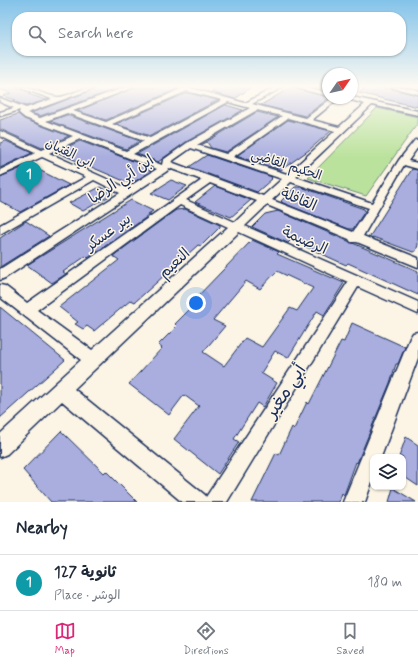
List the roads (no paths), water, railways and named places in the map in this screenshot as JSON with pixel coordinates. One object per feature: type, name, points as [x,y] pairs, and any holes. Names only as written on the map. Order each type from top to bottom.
[{"type":"street","points":[[0,114],[16,110]]},
{"type":"street","name":"القافلة","points":[[23,110],[22,113],[126,154],[208,180],[266,201],[418,264]]},
{"type":"street","points":[[105,125],[138,110]]},
{"type":"street","points":[[126,154],[208,110]]},
{"type":"street","name":"ابن أبي الرضا","points":[[0,275],[129,193],[166,167],[166,162],[190,145],[245,110]]},
{"type":"street","points":[[265,110],[341,130]]},
{"type":"street","points":[[308,121],[321,110]]},
{"type":"street","name":"النعيم","points":[[0,447],[362,110]]},
{"type":"street","points":[[406,110],[418,113]]},
{"type":"street","points":[[41,120],[68,111],[151,141]]},
{"type":"street","points":[[226,158],[287,116]]},
{"type":"street","name":"ابي الفتيان","points":[[0,133],[129,193]]},
{"type":"street","points":[[0,173],[80,136]]},
{"type":"street","points":[[355,239],[402,162],[418,142]]},
{"type":"street","name":"الحكيم القاضي","points":[[190,145],[375,207]]},
{"type":"street","points":[[402,162],[418,166]]},
{"type":"street","points":[[0,230],[93,177]]},
{"type":"street","name":"بير عسكر","points":[[27,310],[208,180]]},
{"type":"street","name":"الرضيمة","points":[[179,201],[236,228],[418,308]]},
{"type":"street","name":"أبي مغير","points":[[215,502],[356,280]]},
{"type":"street","points":[[0,290],[93,360]]},
{"type":"street","points":[[354,502],[418,338]]},
{"type":"street","points":[[62,390],[198,502]]},
{"type":"place","name":"ثانوية 127","points":[[29,194]]}]
